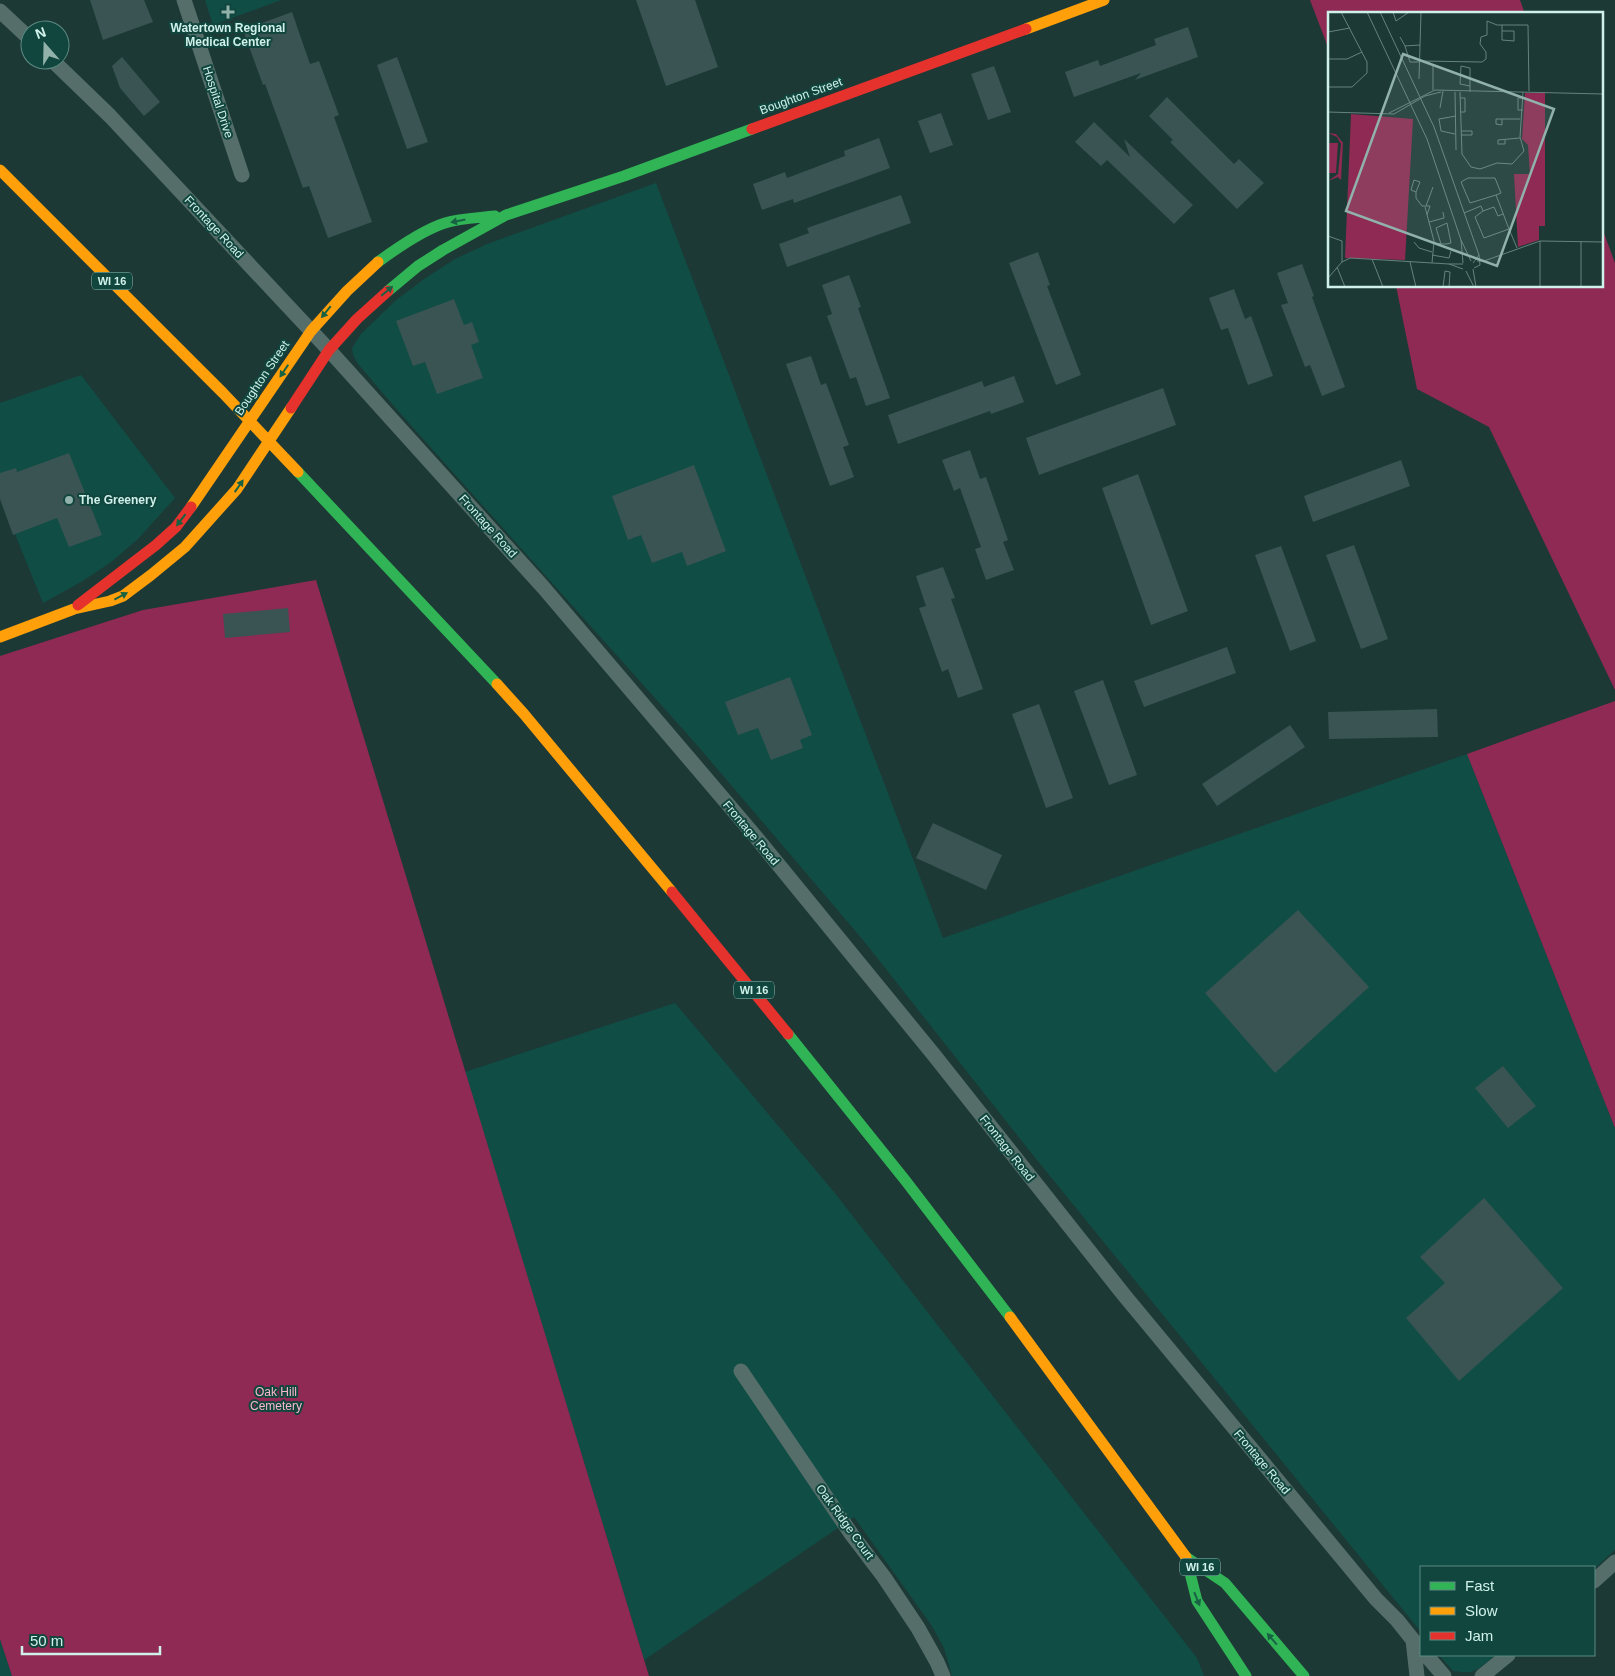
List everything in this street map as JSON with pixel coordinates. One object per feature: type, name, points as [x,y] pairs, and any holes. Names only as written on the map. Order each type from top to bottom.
[{"type":"main road","name":"Boughton Street","points":[[0,637],[74,609],[123,596],[185,547],[237,489],[329,350],[356,319],[376,300],[442,250],[506,216],[624,176],[1104,0]]},
{"type":"main road","name":"WI 16","points":[[0,170],[223,393],[383,561],[524,714],[725,954],[833,1088],[986,1286],[1186,1557],[1225,1583],[1304,1676]]},
{"type":"main road","name":"Boughton Street","points":[[74,609],[176,527],[311,331],[355,281],[390,254],[445,223],[462,219],[506,216]]},
{"type":"main road","name":"WI 16","points":[[1186,1557],[1197,1601],[1246,1676]]},
{"type":"street","name":"Hospital Drive","points":[[184,0],[242,175]]},
{"type":"street","points":[[0,11],[20,30]]},
{"type":"street","name":"Frontage Road","points":[[62,70],[110,116],[329,350],[543,586],[755,836],[928,1047],[1124,1295],[1376,1599],[1417,1644],[1417,1676]]},
{"type":"street","name":"Oak Ridge Court","points":[[741,1371],[852,1535],[884,1577],[918,1628],[943,1676]]},
{"type":"street","points":[[1595,1580],[1615,1562]]},
{"type":"street","points":[[1427,1656],[1444,1676]]},
{"type":"street","points":[[1482,1676],[1507,1656]]},
{"type":"shaded area","name":"Watertown Regional Medical Center","points":[[205,0],[281,0],[213,25]]},
{"type":"shaded area","points":[[656,183],[943,938],[1467,754],[1615,1128],[1615,1550],[1595,1568],[1595,1566],[1420,1566],[1420,1631],[1028,1149],[863,940],[697,745],[358,364],[353,355],[352,348],[361,334],[395,301],[455,259],[487,244]]},
{"type":"shaded area","points":[[81,375],[175,498],[138,539],[110,563],[43,603],[0,497],[0,403]]},
{"type":"shaded area","points":[[675,1003],[834,1192],[1197,1658],[1204,1676],[952,1676],[944,1648],[932,1626],[854,1517],[644,1660],[465,1072]]},
{"type":"shaded area","points":[[0,1639],[12,1676],[0,1676]]},
{"type":"shaded area","points":[[1440,1656],[1495,1656],[1471,1672],[1453,1671]]},
{"type":"green space","points":[[1310,0],[1520,0],[1524,12],[1328,12],[1328,47]]},
{"type":"green space","points":[[1602,228],[1615,263],[1615,690],[1489,427],[1417,389],[1396,288],[1602,288]]},
{"type":"green space","name":"Oak Hill Cemetery","points":[[316,580],[649,1676],[12,1676],[0,1639],[0,656],[143,610]]},
{"type":"green space","points":[[1615,701],[1615,1128],[1467,754]]},
{"type":"building","points":[[90,0],[144,0],[153,22],[103,40]]},
{"type":"building","points":[[636,0],[695,0],[718,67],[666,86]]},
{"type":"building","points":[[292,12],[310,64],[319,61],[339,115],[334,117],[372,222],[328,238],[309,186],[303,188],[243,30]]},
{"type":"building","points":[[1188,27],[1198,57],[1135,80],[1141,73],[1074,97],[1065,72],[1098,60],[1100,66],[1156,45],[1154,39]]},
{"type":"building","points":[[122,57],[160,102],[144,116],[120,88],[112,66]]},
{"type":"building","points":[[397,57],[428,142],[407,149],[377,65]]},
{"type":"building","points":[[994,66],[1011,112],[988,120],[971,74]]},
{"type":"building","points":[[1167,97],[1234,164],[1239,159],[1264,183],[1237,209],[1170,142],[1173,140],[1149,116]]},
{"type":"building","points":[[941,113],[953,145],[930,153],[918,121]]},
{"type":"building","points":[[1094,122],[1130,157],[1124,139],[1193,205],[1174,224],[1107,160],[1101,166],[1075,142]]},
{"type":"building","points":[[879,138],[890,168],[794,203],[793,199],[762,210],[753,184],[785,172],[787,178],[845,156],[844,151]]},
{"type":"building","points":[[901,195],[911,223],[787,267],[779,244],[809,233],[807,228]]},
{"type":"building","points":[[1038,252],[1050,285],[1047,286],[1081,375],[1056,385],[1009,263]]},
{"type":"building","points":[[1302,264],[1345,387],[1322,396],[1310,365],[1305,367],[1281,305],[1288,303],[1277,273]]},
{"type":"building","points":[[849,275],[861,307],[858,308],[890,398],[866,406],[856,377],[850,379],[827,316],[832,314],[822,285]]},
{"type":"building","points":[[1234,289],[1245,319],[1251,316],[1273,376],[1248,385],[1228,328],[1221,330],[1209,298]]},
{"type":"building","points":[[454,299],[464,325],[472,322],[479,342],[471,345],[483,378],[437,394],[425,362],[413,366],[396,321]]},
{"type":"building","points":[[811,356],[821,385],[826,383],[849,445],[843,447],[854,477],[830,486],[786,364]]},
{"type":"building","points":[[1014,376],[1024,402],[991,414],[990,411],[898,444],[888,415],[982,381],[984,387]]},
{"type":"building","points":[[1163,388],[1176,425],[1039,475],[1026,438]]},
{"type":"building","points":[[970,450],[980,479],[986,477],[1008,540],[1003,542],[1014,570],[986,580],[975,549],[981,547],[960,488],[954,491],[942,460]]},
{"type":"building","points":[[69,453],[102,535],[69,547],[57,518],[13,535],[0,499],[0,473],[16,468],[17,472]]},
{"type":"building","points":[[1401,460],[1410,486],[1313,522],[1304,496]]},
{"type":"building","points":[[694,465],[726,551],[687,566],[682,552],[652,563],[641,535],[628,540],[612,496]]},
{"type":"building","points":[[1138,474],[1188,611],[1151,625],[1102,488]]},
{"type":"building","points":[[1354,545],[1388,639],[1361,649],[1326,555]]},
{"type":"building","points":[[1281,546],[1316,641],[1290,651],[1255,555]]},
{"type":"building","points":[[943,567],[955,598],[951,599],[983,689],[958,698],[948,669],[942,672],[919,608],[926,606],[916,576]]},
{"type":"building","points":[[288,608],[290,632],[225,638],[223,614]]},
{"type":"building","points":[[1227,647],[1236,673],[1144,707],[1134,681]]},
{"type":"building","points":[[790,677],[812,735],[800,740],[803,748],[771,760],[758,728],[738,735],[725,702]]},
{"type":"building","points":[[1103,680],[1137,775],[1109,785],[1074,691]]},
{"type":"building","points":[[1039,704],[1073,798],[1046,808],[1012,714]]},
{"type":"building","points":[[1437,709],[1438,737],[1329,739],[1328,712]]},
{"type":"building","points":[[1290,725],[1305,747],[1217,806],[1202,784]]},
{"type":"building","points":[[933,823],[1002,855],[986,890],[916,858]]},
{"type":"building","points":[[1298,910],[1369,987],[1275,1073],[1205,993]]},
{"type":"building","points":[[1503,1066],[1536,1106],[1508,1128],[1475,1088]]},
{"type":"building","points":[[1484,1198],[1563,1288],[1459,1381],[1406,1318],[1445,1283],[1420,1257]]},
{"type":"traffic: fast","points":[[388,291],[418,266],[506,215],[624,176],[752,129]]},
{"type":"traffic: fast","points":[[378,262],[410,240],[437,226],[457,220],[495,216]]},
{"type":"traffic: fast","points":[[298,472],[497,684]]},
{"type":"traffic: fast","points":[[788,1034],[905,1180],[1010,1317]]},
{"type":"traffic: fast","points":[[1246,1676],[1197,1601],[1186,1557],[1225,1583],[1304,1676]]},
{"type":"traffic: slow","points":[[1026,29],[1104,0]]},
{"type":"traffic: slow","points":[[0,170],[223,393],[298,472]]},
{"type":"traffic: slow","points":[[191,507],[311,331],[347,291],[378,262]]},
{"type":"traffic: slow","points":[[0,637],[74,609],[123,596],[151,575],[185,547],[237,489],[291,408]]},
{"type":"traffic: slow","points":[[497,684],[672,892]]},
{"type":"traffic: slow","points":[[1010,1317],[1186,1557]]},
{"type":"traffic: jam","points":[[752,129],[1026,29]]},
{"type":"traffic: jam","points":[[291,408],[329,350],[357,319],[388,291]]},
{"type":"traffic: jam","points":[[78,605],[156,545],[176,527],[191,507]]},
{"type":"traffic: jam","points":[[672,892],[788,1034]]},
{"type":"place","name":"Watertown Regional Medical Center","points":[[228,12]]},
{"type":"place","name":"The Greenery","points":[[69,500]]}]
